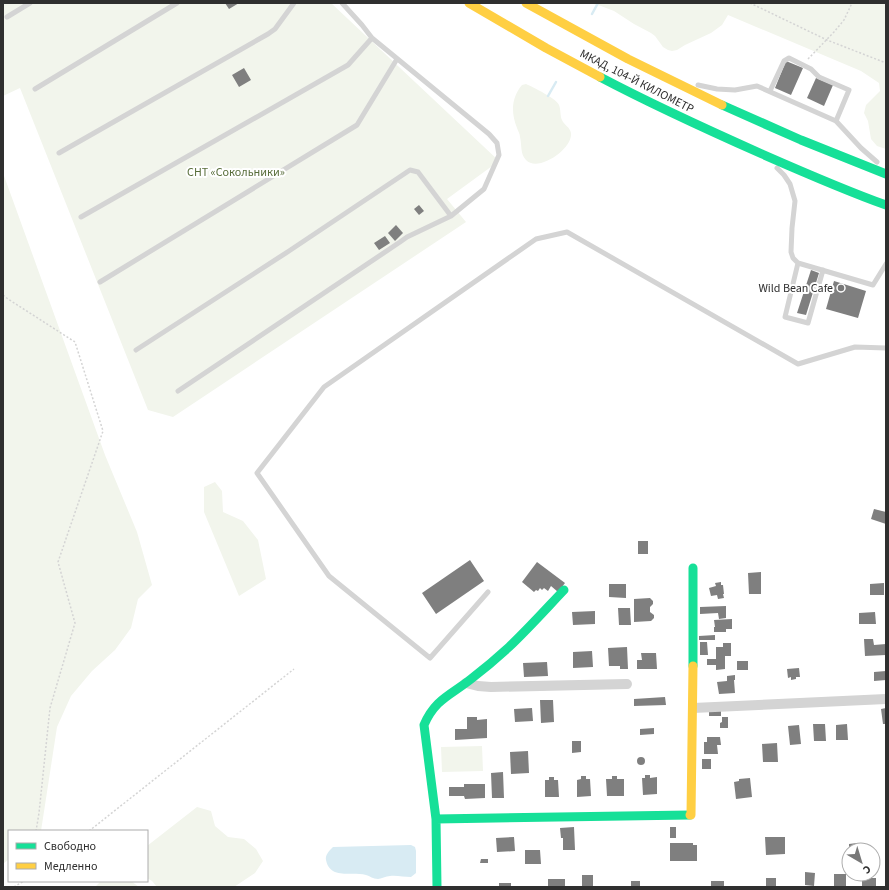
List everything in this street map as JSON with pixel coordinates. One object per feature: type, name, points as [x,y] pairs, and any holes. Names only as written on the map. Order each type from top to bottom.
[{"type":"main road","name":"МКАД, 104-Й КИЛОМЕТР","points":[[469,3],[572,62],[644,99],[799,170],[886,205]]},
{"type":"main road","name":"МКАД, 104-Й КИЛОМЕТР","points":[[526,3],[586,37],[664,78],[810,144],[886,174]]},
{"type":"main road","points":[[436,819],[692,815],[693,568]]},
{"type":"main road","points":[[437,887],[436,819],[424,725],[434,707],[449,694],[466,683],[508,647],[538,619],[564,590]]},
{"type":"street","points":[[466,683],[491,687],[627,684]]},
{"type":"street","points":[[693,708],[886,699]]},
{"type":"lane","points":[[7,17],[30,3]]},
{"type":"lane","points":[[35,89],[177,3]]},
{"type":"lane","points":[[59,153],[268,34],[275,29],[294,3]]},
{"type":"lane","points":[[178,391],[406,237],[451,216],[484,189],[499,155],[497,143],[489,134],[372,38],[342,3]]},
{"type":"lane","points":[[81,217],[348,65],[372,38]]},
{"type":"lane","points":[[770,91],[784,61],[789,58],[811,69],[818,77],[849,90],[836,121]]},
{"type":"lane","points":[[100,282],[357,125],[397,59]]},
{"type":"lane","points":[[664,78],[717,89],[735,90],[757,86],[770,91],[836,121],[861,148],[880,164]]},
{"type":"lane","points":[[758,152],[775,166],[790,184],[795,200],[791,252],[793,258],[798,263],[872,284],[886,264]]},
{"type":"lane","points":[[136,350],[289,251],[410,170],[418,172],[451,216]]},
{"type":"lane","points":[[488,592],[430,658],[329,576],[257,474],[324,387],[536,239],[567,232],[798,364],[855,347],[886,348]]},
{"type":"lane","points":[[798,263],[784,317],[808,323],[823,270]]},
{"type":"path","points":[[750,3],[827,40],[886,63]]},
{"type":"path","points":[[805,63],[844,20],[852,3]]},
{"type":"path","points":[[3,294],[8,299],[75,342],[103,431],[58,562],[75,623],[50,708],[36,830]]},
{"type":"path","points":[[90,830],[294,669]]},
{"type":"green space","name":"СНТ «Сокольники»","points":[[3,3],[331,3],[499,161],[447,199],[466,222],[173,417],[148,410],[20,88],[3,96]]},
{"type":"green space","points":[[590,3],[886,3],[886,149],[877,146],[871,139],[868,121],[864,113],[866,105],[880,91],[879,83],[861,71],[728,15],[722,25],[711,33],[677,50],[668,50],[663,47],[651,33],[614,11]]},
{"type":"green space","points":[[526,84],[544,93],[557,102],[560,107],[562,120],[571,133],[570,139],[561,152],[538,164],[531,163],[524,158],[520,135],[513,111],[514,100],[518,90],[522,85]]},
{"type":"green space","points":[[3,173],[105,455],[137,532],[152,585],[138,599],[131,628],[115,650],[92,671],[71,696],[57,727],[41,830],[8,830],[8,860],[3,864]]},
{"type":"green space","points":[[215,482],[222,491],[223,512],[243,521],[258,540],[266,579],[239,596],[204,512],[204,487]]},
{"type":"green space","points":[[482,746],[483,771],[442,772],[441,747]]},
{"type":"green space","points":[[197,807],[211,811],[215,826],[228,837],[244,839],[256,849],[263,861],[255,873],[234,887],[157,887],[148,879],[148,845]]},
{"type":"green space","points":[[100,882],[132,882],[139,887],[95,887]]},
{"type":"shaded area","points":[[411,845],[415,847],[416,851],[416,873],[411,877],[387,876],[375,879],[360,874],[342,874],[332,870],[328,866],[326,860],[327,855],[333,847]]},
{"type":"building","points":[[225,3],[239,3],[229,9]]},
{"type":"building","points":[[786,61],[803,68],[791,95],[775,88]]},
{"type":"building","points":[[244,68],[251,80],[239,87],[232,75]]},
{"type":"building","points":[[816,78],[833,85],[824,106],[807,98]]},
{"type":"building","points":[[419,205],[424,211],[419,215],[414,209]]},
{"type":"building","points":[[396,225],[403,233],[395,241],[388,233]]},
{"type":"building","points":[[385,236],[390,243],[379,250],[374,243]]},
{"type":"building","points":[[811,270],[819,273],[806,315],[797,313]]},
{"type":"building","points":[[834,281],[866,291],[858,318],[826,309]]},
{"type":"building","points":[[874,509],[886,512],[886,524],[871,519]]},
{"type":"building","points":[[638,541],[648,541],[648,554],[638,554]]},
{"type":"building","points":[[470,560],[484,581],[436,614],[422,593]]},
{"type":"building","points":[[537,562],[565,583],[558,592],[551,586],[548,591],[544,588],[542,590],[540,588],[538,591],[536,590],[534,592],[522,582]]},
{"type":"building","points":[[761,572],[761,594],[749,594],[748,573]]},
{"type":"building","points":[[721,582],[721,585],[723,585],[724,598],[718,599],[717,595],[711,596],[709,588],[716,586],[715,583]]},
{"type":"building","points":[[884,583],[884,595],[870,595],[870,584]]},
{"type":"building","points":[[609,584],[626,584],[626,598],[609,597]]},
{"type":"building","points":[[650,598],[653,601],[653,604],[650,607],[650,612],[654,615],[654,618],[651,621],[634,622],[634,599]]},
{"type":"building","points":[[726,606],[726,618],[719,619],[718,613],[700,614],[700,607]]},
{"type":"building","points":[[618,608],[630,608],[631,625],[619,625]]},
{"type":"building","points":[[595,611],[595,624],[573,625],[572,612]]},
{"type":"building","points":[[875,612],[876,624],[859,624],[859,613]]},
{"type":"building","points":[[732,619],[732,629],[726,629],[726,632],[714,632],[714,620]]},
{"type":"building","points":[[715,635],[715,640],[699,640],[699,636]]},
{"type":"building","points":[[864,639],[873,639],[874,645],[886,644],[886,655],[865,656]]},
{"type":"building","points":[[700,642],[707,642],[708,655],[700,655]]},
{"type":"building","points":[[723,643],[731,643],[731,656],[725,656],[725,669],[716,670],[716,665],[707,665],[707,659],[716,659],[716,647],[723,647]]},
{"type":"building","points":[[627,647],[628,669],[620,669],[620,666],[609,666],[608,648]]},
{"type":"building","points":[[592,651],[593,667],[573,668],[573,652]]},
{"type":"building","points":[[641,653],[656,653],[657,669],[637,669],[637,660],[642,660]]},
{"type":"building","points":[[737,661],[748,661],[748,670],[737,670]]},
{"type":"building","points":[[547,662],[548,676],[524,677],[523,663]]},
{"type":"building","points":[[799,668],[800,677],[796,677],[796,679],[791,680],[791,677],[788,678],[787,669]]},
{"type":"building","points":[[886,671],[886,680],[874,681],[874,672]]},
{"type":"building","points":[[735,675],[735,693],[719,694],[717,682],[727,681],[727,676]]},
{"type":"building","points":[[665,697],[666,705],[634,706],[634,699]]},
{"type":"building","points":[[540,700],[553,700],[554,722],[541,723]]},
{"type":"building","points":[[532,708],[533,721],[515,722],[514,709]]},
{"type":"building","points":[[886,708],[886,724],[883,724],[881,709]]},
{"type":"building","points":[[709,710],[721,710],[721,716],[709,716]]},
{"type":"building","points":[[467,717],[477,717],[477,720],[487,719],[487,738],[455,740],[455,729],[467,729]]},
{"type":"building","points":[[722,717],[728,717],[728,728],[720,728]]},
{"type":"building","points":[[813,724],[825,724],[826,741],[814,741]]},
{"type":"building","points":[[847,724],[848,740],[836,740],[836,725]]},
{"type":"building","points":[[799,725],[801,744],[790,745],[788,726]]},
{"type":"building","points":[[654,728],[654,734],[640,735],[640,729]]},
{"type":"building","points":[[707,737],[720,737],[721,745],[717,745],[718,754],[704,754],[704,742],[707,742]]},
{"type":"building","points":[[572,741],[581,741],[581,752],[572,753]]},
{"type":"building","points":[[777,743],[778,762],[763,762],[762,744]]},
{"type":"building","points":[[528,751],[529,773],[511,774],[510,752]]},
{"type":"building","points":[[639,757],[643,757],[645,761],[643,765],[639,765],[637,763],[637,759]]},
{"type":"building","points":[[702,759],[711,759],[711,769],[702,769]]},
{"type":"building","points":[[503,772],[504,798],[492,798],[491,773]]},
{"type":"building","points":[[645,775],[650,775],[650,778],[657,777],[657,794],[643,795],[642,778],[645,778]]},
{"type":"building","points":[[581,776],[586,776],[586,779],[590,779],[591,796],[577,797],[577,780],[581,779]]},
{"type":"building","points":[[612,776],[617,776],[617,779],[624,779],[624,796],[607,796],[606,779],[612,779]]},
{"type":"building","points":[[549,777],[554,777],[554,780],[558,780],[559,797],[545,797],[545,780],[549,780]]},
{"type":"building","points":[[750,778],[752,797],[736,799],[734,782],[739,781],[739,779]]},
{"type":"building","points":[[464,784],[485,784],[485,798],[465,799],[464,796],[449,796],[449,787],[464,787]]},
{"type":"building","points":[[574,827],[575,850],[563,850],[563,838],[561,838],[560,828]]},
{"type":"building","points":[[670,827],[676,827],[676,838],[670,838]]},
{"type":"building","points":[[514,837],[515,851],[497,852],[496,838]]},
{"type":"building","points":[[765,837],[785,837],[785,854],[766,855]]},
{"type":"building","points":[[670,843],[693,843],[693,845],[697,845],[697,861],[670,861]]},
{"type":"building","points":[[525,850],[540,850],[541,864],[525,864]]},
{"type":"building","points":[[481,859],[488,859],[488,863],[480,863]]},
{"type":"building","points":[[805,872],[815,873],[814,886],[805,885]]},
{"type":"building","points":[[834,874],[841,874],[841,882],[846,882],[846,887],[834,887]]},
{"type":"building","points":[[582,875],[593,875],[593,887],[582,887]]},
{"type":"building","points":[[766,878],[776,878],[776,887],[766,887]]},
{"type":"building","points":[[548,879],[565,879],[565,887],[548,887]]},
{"type":"building","points":[[631,881],[640,881],[640,887],[631,887]]},
{"type":"building","points":[[711,881],[724,881],[724,887],[711,887]]},
{"type":"building","points":[[862,882],[876,882],[876,887],[862,887]]},
{"type":"building","points":[[499,883],[511,883],[511,887],[499,887]]},
{"type":"waterway","points":[[592,14],[598,3]]},
{"type":"waterway","points":[[548,96],[556,82]]},
{"type":"traffic: fast","points":[[600,77],[742,145],[824,181],[886,205]]},
{"type":"traffic: fast","points":[[722,105],[801,140],[886,174]]},
{"type":"traffic: fast","points":[[693,568],[693,666]]},
{"type":"traffic: fast","points":[[437,887],[436,819],[424,725],[428,716],[438,703],[464,685],[504,651],[564,590]]},
{"type":"traffic: fast","points":[[436,819],[690,815]]},
{"type":"traffic: slow","points":[[469,3],[546,48],[600,77]]},
{"type":"traffic: slow","points":[[526,3],[628,59],[722,105]]},
{"type":"traffic: slow","points":[[690,815],[693,666]]},
{"type":"place","name":"Wild Bean Cafe","points":[[841,288]]}]
